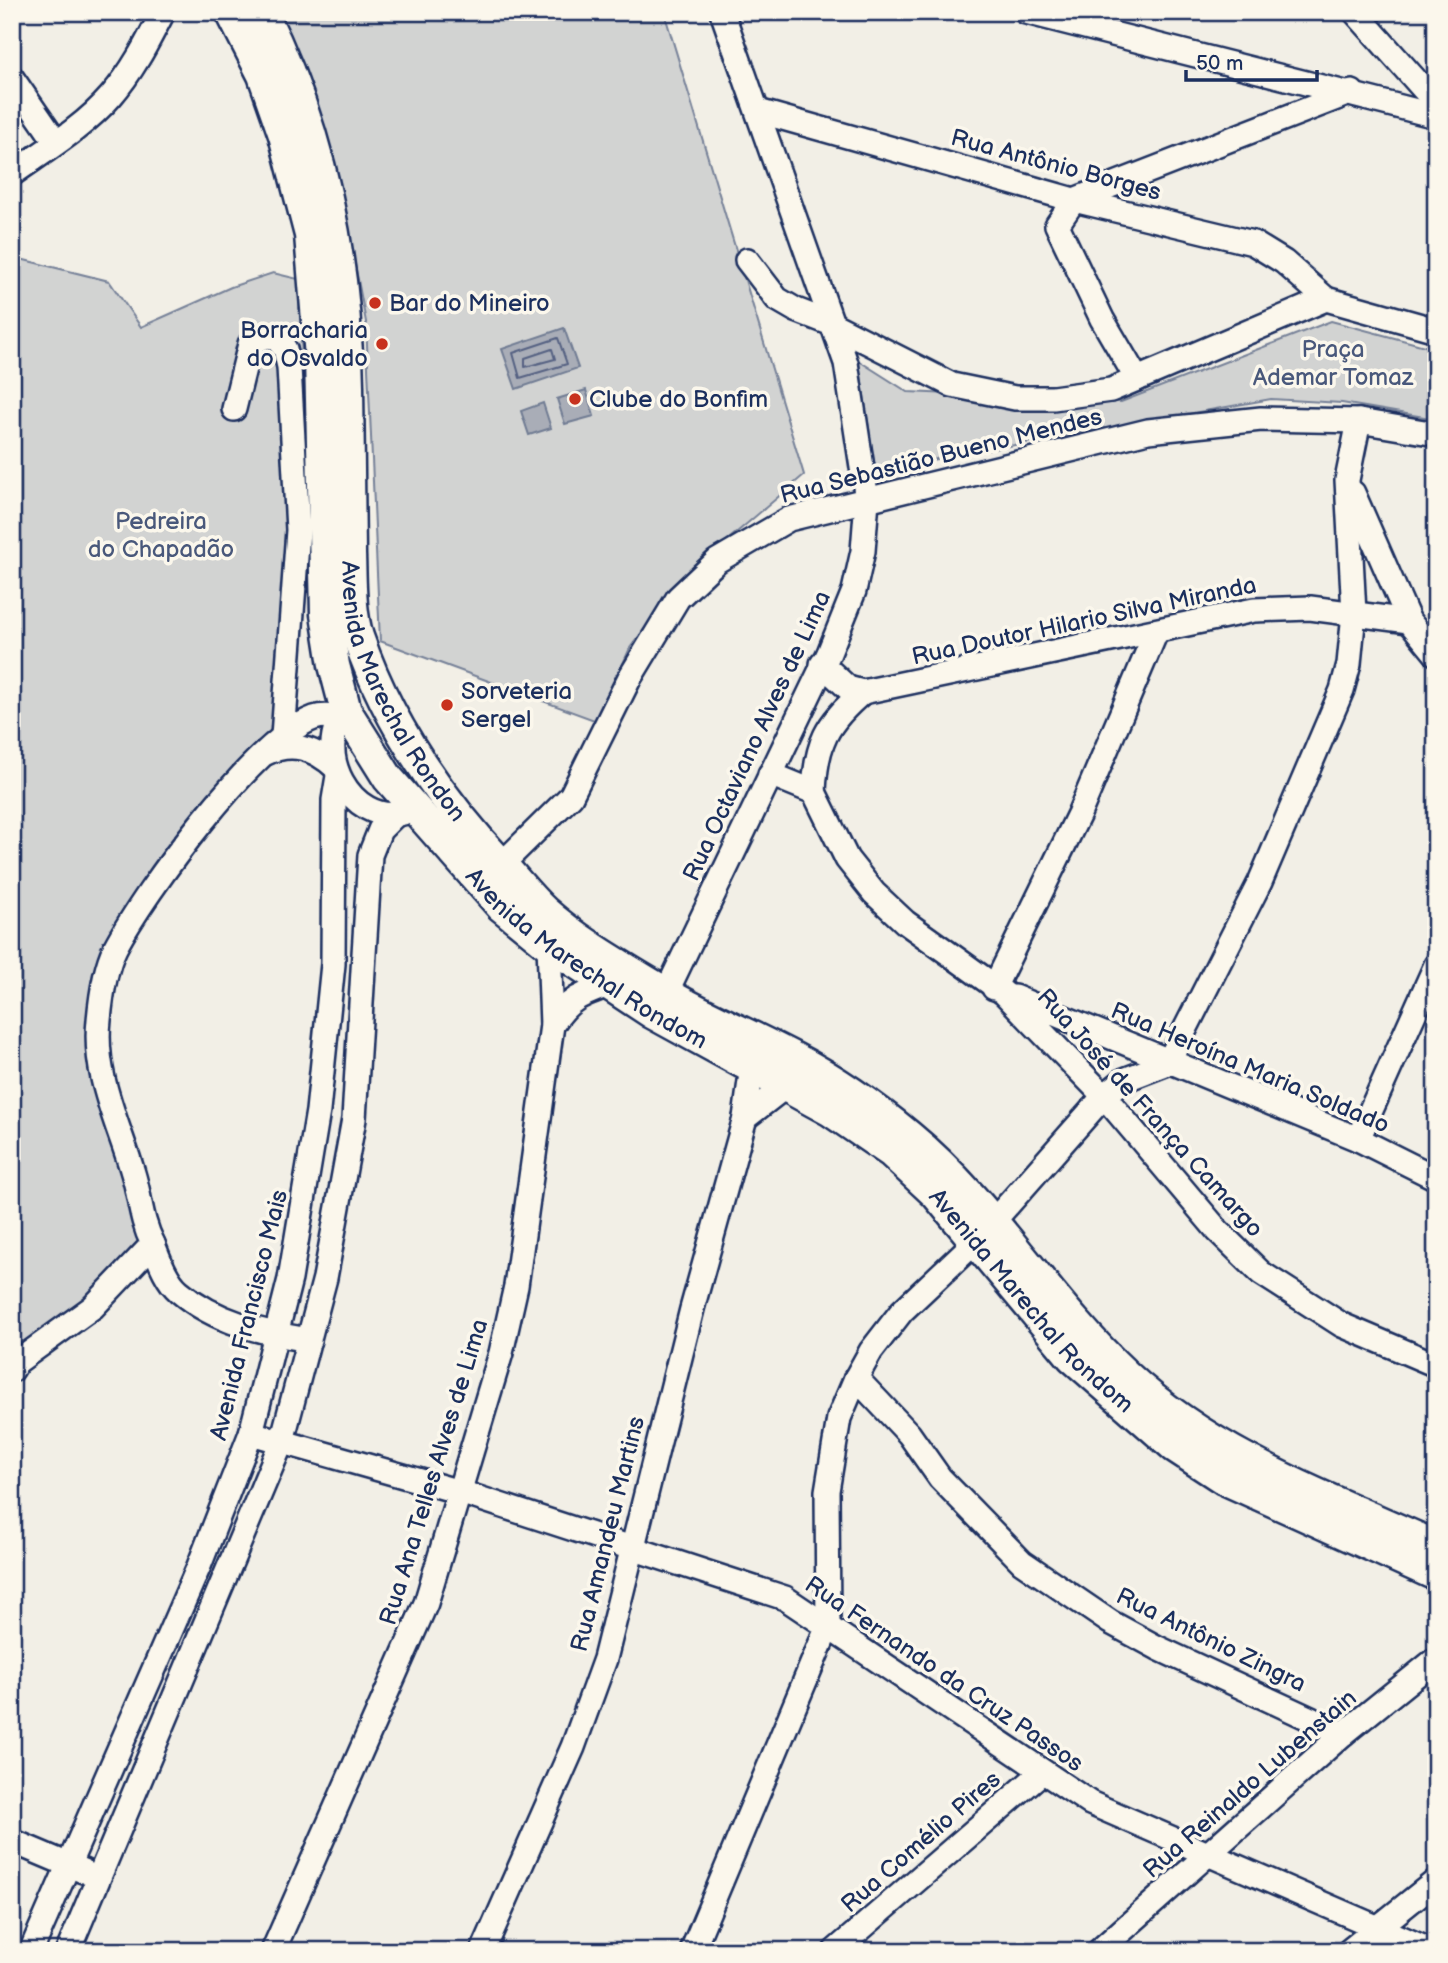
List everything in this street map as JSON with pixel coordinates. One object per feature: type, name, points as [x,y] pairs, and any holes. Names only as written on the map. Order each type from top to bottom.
[{"type":"main road","name":"Avenida Marechal Rondom","points":[[231,12],[263,75],[284,135],[310,235],[320,357],[326,614],[343,714],[388,778],[403,811],[501,906],[549,945],[652,1013],[758,1054],[786,1086],[831,1111],[891,1152],[936,1194],[986,1231],[1072,1357],[1175,1447],[1224,1479],[1436,1574]]},
{"type":"main road","name":"Avenida Marechal Rondon","points":[[262,12],[285,56],[308,119],[326,189],[339,274],[348,380],[349,526],[355,628],[387,711],[467,828],[544,911],[592,946],[758,1054],[800,1060],[877,1110],[947,1170],[986,1231],[1039,1279],[1130,1380],[1181,1419],[1234,1455],[1436,1546]]},
{"type":"main road","points":[[343,714],[362,705],[387,711]]},
{"type":"main road","points":[[403,811],[424,792],[429,776]]},
{"type":"street","points":[[12,174],[111,96],[142,53],[163,12]]},
{"type":"street","name":"Rua Octaviano Alves de Lima","points":[[666,993],[854,591],[863,551],[867,500],[846,363],[722,12]]},
{"type":"street","points":[[1026,12],[1352,92],[1436,116]]},
{"type":"street","points":[[1355,12],[1436,103]]},
{"type":"street","points":[[12,78],[56,142]]},
{"type":"street","points":[[1138,379],[1102,319],[1057,225],[1074,200],[1352,92]]},
{"type":"street","name":"Rua Antônio Borges","points":[[758,111],[1074,200],[1253,243],[1284,262],[1326,299]]},
{"type":"street","points":[[747,260],[777,299],[952,385],[1015,398],[1053,398],[1111,390],[1268,326],[1326,299],[1436,330]]},
{"type":"street","points":[[234,409],[250,344],[265,336],[276,338],[285,349],[289,367],[298,530],[283,736]]},
{"type":"street","name":"Rua Sebastião Bueno Mendes","points":[[501,865],[571,796],[629,678],[678,598],[717,561],[755,536],[789,519],[1148,431],[1261,419],[1359,421],[1436,434]]},
{"type":"street","points":[[692,1951],[828,1626],[827,1491],[839,1418],[856,1378],[871,1351],[902,1311],[986,1231],[1104,1096],[1124,1080],[1168,1063],[1260,881],[1342,690],[1349,664],[1354,613],[1347,480],[1359,421]]},
{"type":"street","points":[[1347,480],[1409,621],[1436,654]]},
{"type":"street","name":"Rua Doutor Hilario Silva Miranda","points":[[863,692],[1254,610],[1310,608],[1409,621]]},
{"type":"street","points":[[999,990],[1079,814],[1156,632]]},
{"type":"street","points":[[822,664],[848,688],[863,692]]},
{"type":"street","points":[[770,774],[814,792],[815,764],[821,741],[832,722],[863,692]]},
{"type":"street","points":[[309,1340],[245,1327],[178,1290],[142,1221],[135,1177],[99,1071],[97,1044],[104,988],[113,950],[169,866],[263,754],[283,736],[314,718],[343,714]]},
{"type":"street","name":"Avenida Francisco Mais","points":[[31,1951],[199,1566],[251,1433],[290,1279],[318,1111],[333,964],[334,800],[337,772],[334,735],[343,714]]},
{"type":"street","points":[[263,754],[293,746],[310,750],[337,772],[362,804],[378,814],[403,811]]},
{"type":"street","name":"Rua José de França Camargo","points":[[814,792],[847,859],[874,893],[905,922],[999,990],[1104,1096],[1218,1231],[1261,1273],[1342,1325],[1436,1365]]},
{"type":"street","points":[[68,1951],[282,1441],[325,1278],[354,1119],[370,855],[380,830],[403,811]]},
{"type":"street","name":"Rua Ana Telles Alves de Lima","points":[[274,1951],[426,1603],[501,1353],[516,1286],[552,1025],[549,945]]},
{"type":"street","points":[[1358,1139],[1434,971]]},
{"type":"street","points":[[552,1025],[565,1005],[580,995],[609,985]]},
{"type":"street","name":"Rua Heroína Maria Soldado","points":[[999,990],[1168,1063],[1358,1139],[1436,1178]]},
{"type":"street","name":"Rua Amandeu Martins","points":[[483,1951],[573,1747],[605,1659],[691,1309],[745,1118],[758,1054]]},
{"type":"street","points":[[745,1118],[786,1086]]},
{"type":"street","points":[[12,1370],[17,1362],[93,1307],[153,1244]]},
{"type":"street","name":"Rua Antônio Zingra","points":[[856,1378],[909,1434],[940,1478],[1022,1562],[1110,1622],[1158,1648],[1343,1734]]},
{"type":"street","name":"Rua Fernando da Cruz Passos","points":[[251,1433],[460,1492],[785,1598],[975,1723],[1041,1773],[1090,1803],[1432,1951]]},
{"type":"street","name":"Rua Reinaldo Lubenstain","points":[[1100,1951],[1343,1734],[1436,1659]]},
{"type":"street","name":"Rua Comélio Pires","points":[[835,1951],[1041,1773]]},
{"type":"street","points":[[12,1841],[99,1878]]},
{"type":"street","points":[[1349,1951],[1436,1881]]},
{"type":"green space","name":"Clube do Bonfim","points":[[275,12],[664,12],[804,475],[683,578],[630,648],[597,721],[380,641],[366,322],[338,175]]},
{"type":"green space","name":"Pedreira do Chapadão","points":[[12,257],[109,281],[141,327],[231,287],[273,273],[298,279],[312,553],[293,696],[293,722],[100,961],[91,991],[87,1019],[90,1071],[104,1121],[127,1184],[140,1245],[99,1289],[12,1360]]},
{"type":"green space","name":"Praça Ademar Tomaz","points":[[1331,321],[1436,349],[1436,419],[1342,403],[1271,399],[875,470],[859,361],[908,392],[1121,402]]},
{"type":"water","points":[[564,328],[578,368],[516,389],[502,349]]},
{"type":"water","points":[[586,390],[594,416],[565,424],[557,399]]},
{"type":"water","points":[[543,403],[551,428],[529,435],[521,411]]},
{"type":"place","name":"Bar do Mineiro","points":[[375,303]]},
{"type":"place","name":"Borracharia do Osvaldo","points":[[382,344]]},
{"type":"place","name":"Clube do Bonfim","points":[[575,399]]},
{"type":"place","name":"Sorveteria Sergel","points":[[447,705]]}]
